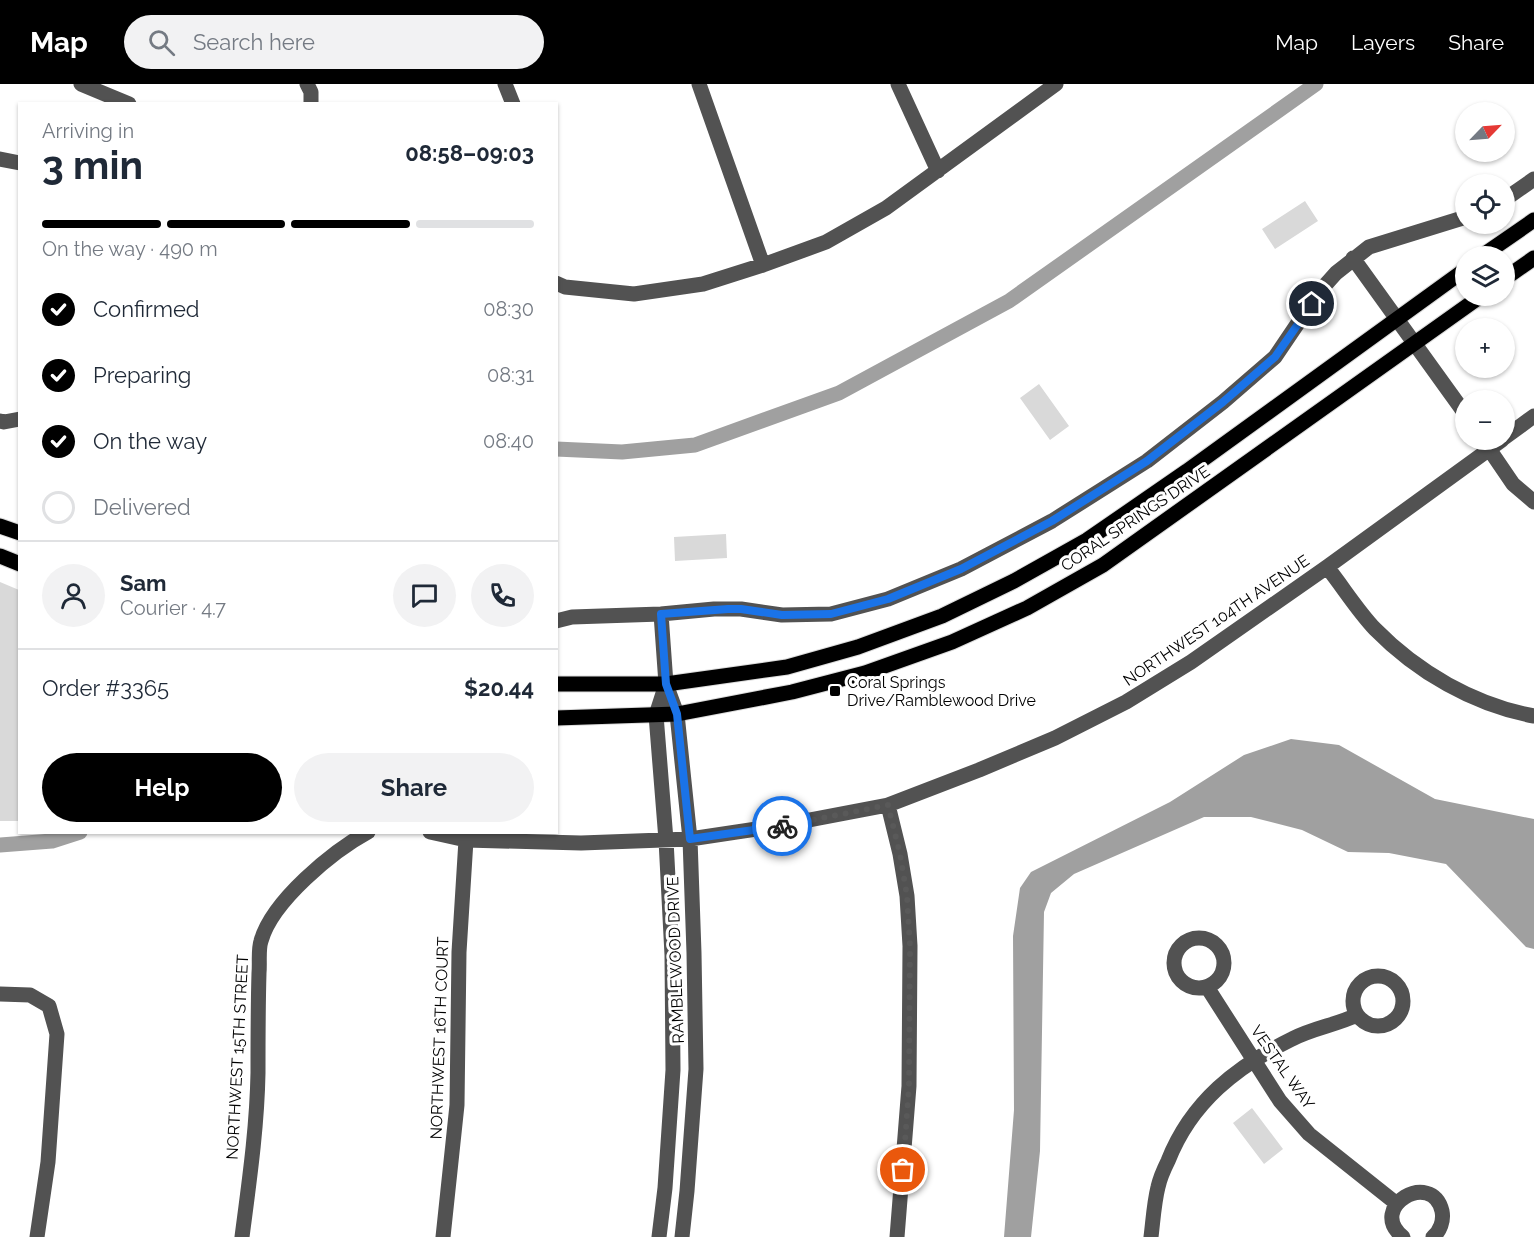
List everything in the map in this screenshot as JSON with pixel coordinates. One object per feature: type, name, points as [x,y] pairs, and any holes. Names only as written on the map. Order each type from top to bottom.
[{"type":"main road","points":[[1496,246],[1534,220]]},
{"type":"main road","points":[[1515,271],[1534,258]]},
{"type":"main road","name":"CORAL SPRINGS DRIVE","points":[[558,684],[666,684],[787,667],[858,647],[942,615],[1014,581],[1087,540],[1187,471],[1455,276]]},
{"type":"main road","name":"CORAL SPRINGS DRIVE","points":[[558,718],[677,714],[792,692],[865,673],[952,642],[1027,608],[1103,565],[1467,306]]},
{"type":"main road","points":[[0,526],[18,532]]},
{"type":"main road","points":[[0,556],[18,563]]},
{"type":"street","points":[[81,84],[124,102]]},
{"type":"street","points":[[307,84],[312,102]]},
{"type":"street","points":[[504,84],[512,102]]},
{"type":"street","points":[[699,84],[763,265]]},
{"type":"street","points":[[898,84],[938,171]]},
{"type":"street","points":[[558,285],[634,294],[703,284],[826,242],[886,208],[1056,84]]},
{"type":"street","points":[[0,159],[18,163]]},
{"type":"street","points":[[1515,192],[1534,179]]},
{"type":"street","points":[[558,620],[572,617],[732,609],[782,615],[831,614],[888,599],[961,569],[1052,521],[1147,461],[1223,402],[1275,357],[1319,292],[1336,273],[1369,246],[1455,220]]},
{"type":"street","points":[[1353,258],[1455,401]]},
{"type":"street","name":"NORTHWEST 104TH AVENUE","points":[[1515,428],[1534,416]]},
{"type":"street","points":[[0,421],[18,419]]},
{"type":"street","name":"NORTHWEST 104TH AVENUE","points":[[439,834],[466,840],[581,843],[690,839],[783,825],[888,805],[1055,738],[1126,702],[1191,662],[1327,567],[1483,450]]},
{"type":"street","points":[[1499,450],[1514,484],[1534,502]]},
{"type":"street","points":[[1327,567],[1375,628],[1418,667],[1472,697],[1534,716]]},
{"type":"street","name":"RAMBLEWOOD DRIVE","points":[[661,614],[666,684],[677,714],[690,839],[696,1069],[682,1237]]},
{"type":"street","name":"RAMBLEWOOD DRIVE","points":[[659,1237],[665,1188],[673,1070],[672,955],[656,715],[666,684]]},
{"type":"street","points":[[888,805],[905,885],[910,946],[909,1086],[897,1237]]},
{"type":"street","name":"NORTHWEST 15TH STREET","points":[[242,1237],[249,1186],[258,1077],[260,942],[270,921],[287,898],[329,857],[364,834]]},
{"type":"street","name":"NORTHWEST 16TH COURT","points":[[443,1237],[457,1105],[459,952],[466,840]]},
{"type":"street","name":"VESTAL WAY","points":[[1207,987],[1280,1101],[1309,1134],[1396,1204]]},
{"type":"street","points":[[0,994],[30,995],[49,1006],[57,1034],[48,1162],[37,1237]]},
{"type":"street","points":[[1151,1237],[1158,1186],[1176,1139],[1200,1106],[1224,1081],[1254,1060],[1294,1038],[1341,1023],[1357,1015]]},
{"type":"street","points":[[1403,1237],[1395,1227],[1393,1220],[1396,1204],[1410,1194],[1426,1194],[1439,1204],[1443,1220],[1433,1237]]},
{"type":"shaded area","points":[[1305,201],[1318,221],[1275,249],[1262,229]]},
{"type":"shaded area","points":[[1039,384],[1069,426],[1050,440],[1020,398]]},
{"type":"shaded area","points":[[726,534],[727,558],[675,561],[674,537]]},
{"type":"shaded area","points":[[0,582],[18,590],[18,821],[0,821]]},
{"type":"shaded area","points":[[1291,739],[1339,745],[1435,799],[1534,819],[1534,949],[1526,947],[1446,864],[1389,853],[1348,852],[1302,830],[1251,817],[1204,817],[1074,874],[1051,893],[1044,912],[1040,1151],[1031,1237],[1004,1237],[1014,1110],[1013,936],[1020,888],[1031,872],[1170,802],[1244,755]]},
{"type":"shaded area","points":[[1252,1108],[1283,1149],[1264,1164],[1233,1123]]},
{"type":"waterway","points":[[558,449],[622,452],[695,445],[839,393],[1009,301],[1316,84]]},
{"type":"waterway","points":[[0,845],[52,841],[74,834]]},
{"type":"way so far","points":[[782,826],[888,805],[907,896],[910,946],[909,1086],[903,1170]]},
{"type":"place","name":"Coral Springs Drive/Ramblewood Drive","points":[[835,691]]},
{"type":"route","points":[[782,826],[690,839],[677,714],[666,684],[661,614],[714,609],[741,609],[782,615],[831,614],[888,599],[961,569],[1052,521],[1147,461],[1223,402],[1275,357],[1312,304]]}]
